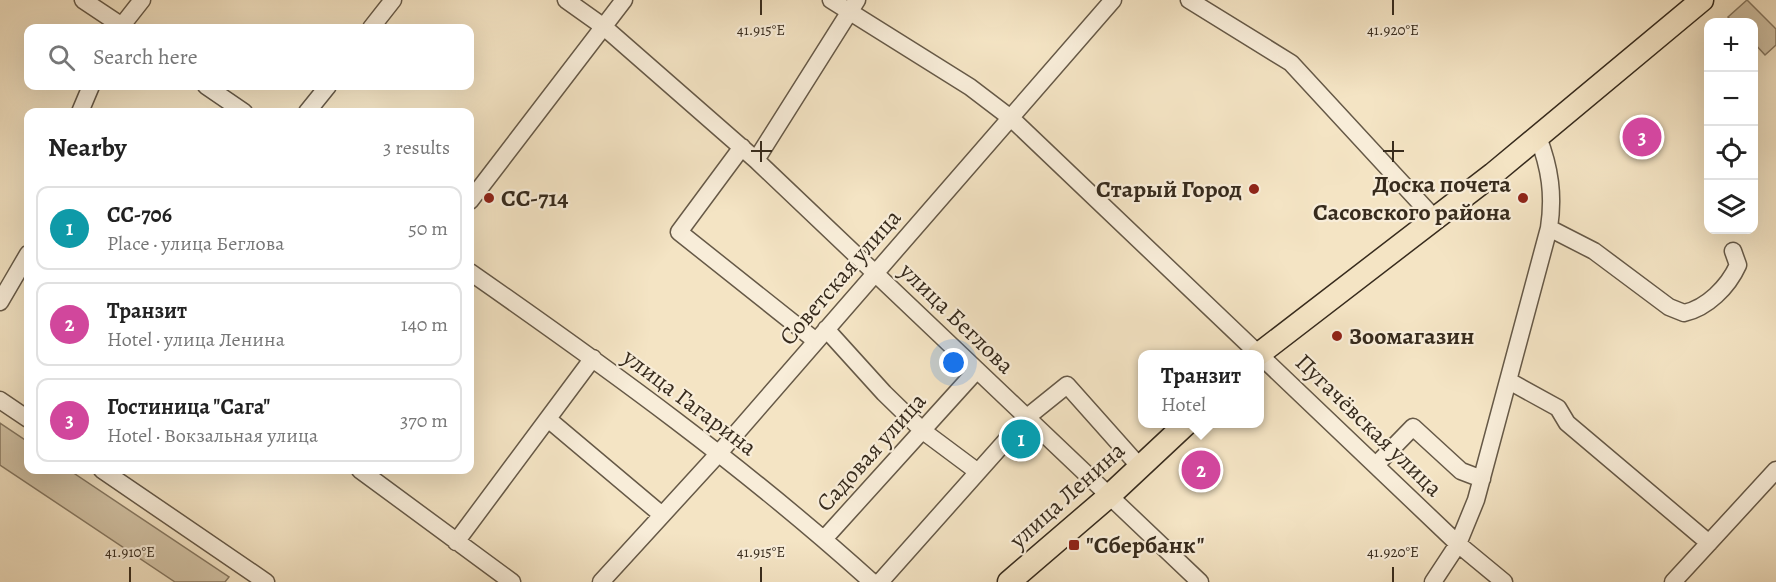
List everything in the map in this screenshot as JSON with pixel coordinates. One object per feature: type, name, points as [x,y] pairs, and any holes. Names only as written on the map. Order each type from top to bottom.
[{"type":"main road","points":[[1264,351],[1538,137],[1702,0]]},
{"type":"main road","name":"улица Ленина","points":[[1009,582],[1108,497],[1181,428]]},
{"type":"street","points":[[83,0],[116,24]]},
{"type":"street","points":[[125,24],[142,0]]},
{"type":"street","points":[[374,24],[393,0]]},
{"type":"street","name":"улица Беглова","points":[[566,0],[604,27],[756,159],[1108,497],[1200,582]]},
{"type":"street","points":[[474,196],[624,0]]},
{"type":"street","name":"Пугачёвская улица","points":[[831,0],[854,6],[1012,119],[1145,248],[1256,350]]},
{"type":"street","name":"Советская улица","points":[[601,582],[719,453],[1012,119],[1113,0]]},
{"type":"street","points":[[1195,2],[1291,63],[1435,219]]},
{"type":"street","points":[[756,159],[854,6]]},
{"type":"street","points":[[82,108],[89,90]]},
{"type":"street","points":[[212,90],[238,108]]},
{"type":"street","points":[[310,108],[325,90]]},
{"type":"street","points":[[1433,582],[1458,544],[1482,479],[1550,228],[1552,189],[1546,158],[1538,137]]},
{"type":"street","points":[[742,147],[679,232],[821,335],[923,431],[978,472]]},
{"type":"street","points":[[1550,228],[1594,250],[1669,307],[1684,313],[1699,308],[1722,289],[1738,266],[1733,250]]},
{"type":"street","points":[[0,302],[24,261]]},
{"type":"street","name":"улица Гагарина","points":[[474,275],[593,358],[719,453],[824,539],[872,582]]},
{"type":"street","points":[[456,542],[593,358]]},
{"type":"street","name":"Пугачёвская улица","points":[[1264,358],[1458,544],[1504,582]]},
{"type":"street","name":"Садовая улица","points":[[824,539],[977,370]]},
{"type":"street","points":[[1509,381],[1558,408],[1567,423],[1709,543]]},
{"type":"street","points":[[880,582],[1026,418],[1067,385],[1140,467]]},
{"type":"street","points":[[0,400],[24,416]]},
{"type":"street","points":[[548,419],[662,515]]},
{"type":"street","points":[[1376,465],[1413,427],[1461,471],[1482,479]]},
{"type":"street","points":[[1673,582],[1776,470]]},
{"type":"street","points":[[108,474],[257,579]]},
{"type":"street","points":[[365,474],[512,582]]},
{"type":"shaded area","points":[[1747,0],[1776,29],[1776,45],[1765,55],[1758,47],[1758,18],[1728,17]]},
{"type":"shaded area","points":[[0,423],[24,439],[24,474],[75,474],[229,577],[225,582],[175,582],[0,465]]},
{"type":"place","name":"Гостиница \"Сага\"","points":[[1642,137]]},
{"type":"place","name":"Старый Город","points":[[1254,189]]},
{"type":"place","name":"СС-714","points":[[489,198]]},
{"type":"place","name":"Доска почета Сасовского района","points":[[1523,198]]},
{"type":"place","name":"Зоомагазин","points":[[1337,336]]},
{"type":"place","name":"СС-706","points":[[1021,439]]},
{"type":"place","name":"Транзит","points":[[1201,470]]},
{"type":"place","name":"\"Сбербанк\"","points":[[1074,545]]}]
